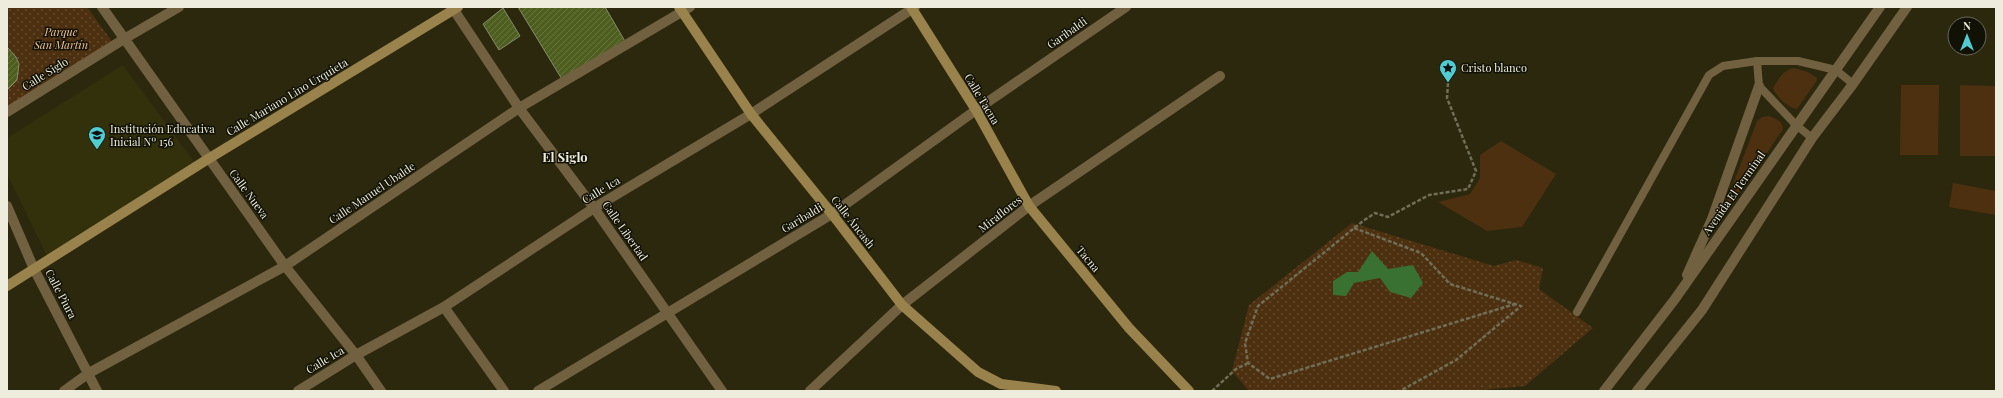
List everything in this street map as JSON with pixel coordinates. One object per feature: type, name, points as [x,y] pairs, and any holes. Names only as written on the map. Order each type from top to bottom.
[{"type":"main road","name":"Calle Mariano Lino Urquieta","points":[[7,286],[208,159],[454,8]]},
{"type":"main road","name":"Calle Tacna","points":[[913,8],[976,110],[1029,206]]},
{"type":"main road","name":"Calle Áncash","points":[[684,9],[751,114],[832,214],[902,305],[978,372],[1001,384],[1056,391]]},
{"type":"main road","name":"Tacna","points":[[1029,206],[1129,328],[1189,391]]},
{"type":"street","name":"Calle Nueva","points":[[102,7],[285,266],[356,355],[382,391]]},
{"type":"street","name":"Calle Siglo","points":[[7,112],[124,39],[179,7]]},
{"type":"street","name":"Garibaldi","points":[[538,391],[832,214],[976,110],[1126,7]]},
{"type":"street","name":"Avenida El Terminal","points":[[1604,391],[1675,299],[1880,7]]},
{"type":"street","points":[[1637,391],[1702,310],[1812,138],[1853,84],[1907,7]]},
{"type":"street","name":"Calle Libertad","points":[[454,8],[519,108],[594,208],[722,391]]},
{"type":"street","name":"Calle Ica","points":[[298,391],[356,355],[444,307],[594,208],[751,114],[913,8]]},
{"type":"street","name":"Calle Manuel Ubalde","points":[[64,391],[89,373],[285,266],[519,108],[684,9]]},
{"type":"street","name":"Miraflores","points":[[810,391],[902,305],[1029,206],[1220,76]]},
{"type":"street","points":[[1675,299],[1712,219],[1759,86]]},
{"type":"street","name":"Calle Piura","points":[[7,206],[34,269],[97,391]]},
{"type":"street","points":[[444,307],[504,391]]},
{"type":"lane","points":[[1758,60],[1759,86],[1796,125],[1812,138]]},
{"type":"lane","points":[[1577,312],[1709,75],[1723,66],[1758,60],[1798,61],[1836,70],[1853,84]]},
{"type":"path","points":[[1448,83],[1447,98],[1476,171],[1468,189],[1429,195],[1388,217],[1375,213],[1353,228],[1258,306],[1245,343],[1248,363],[1270,379],[1515,304]]},
{"type":"path","points":[[1353,228],[1421,253],[1450,284],[1521,306],[1456,360],[1400,391]]},
{"type":"path","points":[[1212,391],[1236,369],[1248,363]]},
{"type":"shaded area","name":"Institución Educativa Inicial Nº 156","points":[[123,65],[195,163],[48,258],[7,174],[7,138]]},
{"type":"shaded area","points":[[1372,251],[1388,269],[1413,265],[1423,283],[1411,298],[1390,292],[1380,278],[1354,283],[1346,296],[1333,295],[1333,281],[1347,272],[1358,272]]},
{"type":"green space","name":"Parque San Martín","points":[[7,7],[87,7],[113,43],[7,108]]},
{"type":"green space","points":[[1794,68],[1808,72],[1817,78],[1816,82],[1797,109],[1790,107],[1783,102],[1773,88],[1784,73]]},
{"type":"green space","points":[[1901,85],[1939,85],[1938,155],[1900,155]]},
{"type":"green space","points":[[1960,85],[1996,86],[1996,156],[1960,156]]},
{"type":"green space","points":[[1769,116],[1777,119],[1782,124],[1783,129],[1723,217],[1721,216],[1757,121],[1762,117]]},
{"type":"green space","points":[[1501,141],[1556,174],[1522,227],[1487,231],[1438,202],[1470,194],[1480,178],[1480,155]]},
{"type":"green space","points":[[1953,183],[1996,191],[1996,215],[1949,207]]},
{"type":"green space","points":[[1352,223],[1494,266],[1516,260],[1543,268],[1539,289],[1593,328],[1525,386],[1469,391],[1249,391],[1232,371],[1249,305]]},
{"type":"building","points":[[518,7],[605,7],[626,43],[563,81]]},
{"type":"building","points":[[503,8],[520,36],[499,50],[483,24]]},
{"type":"building","points":[[7,47],[16,57],[19,64],[17,80],[7,90]]},
{"type":"place","name":"Cristo blanco","points":[[1448,83]]},
{"type":"place","name":"Institución Educativa Inicial Nº 156","points":[[97,150]]},
{"type":"district","name":"El Siglo","points":[[565,157]]}]
